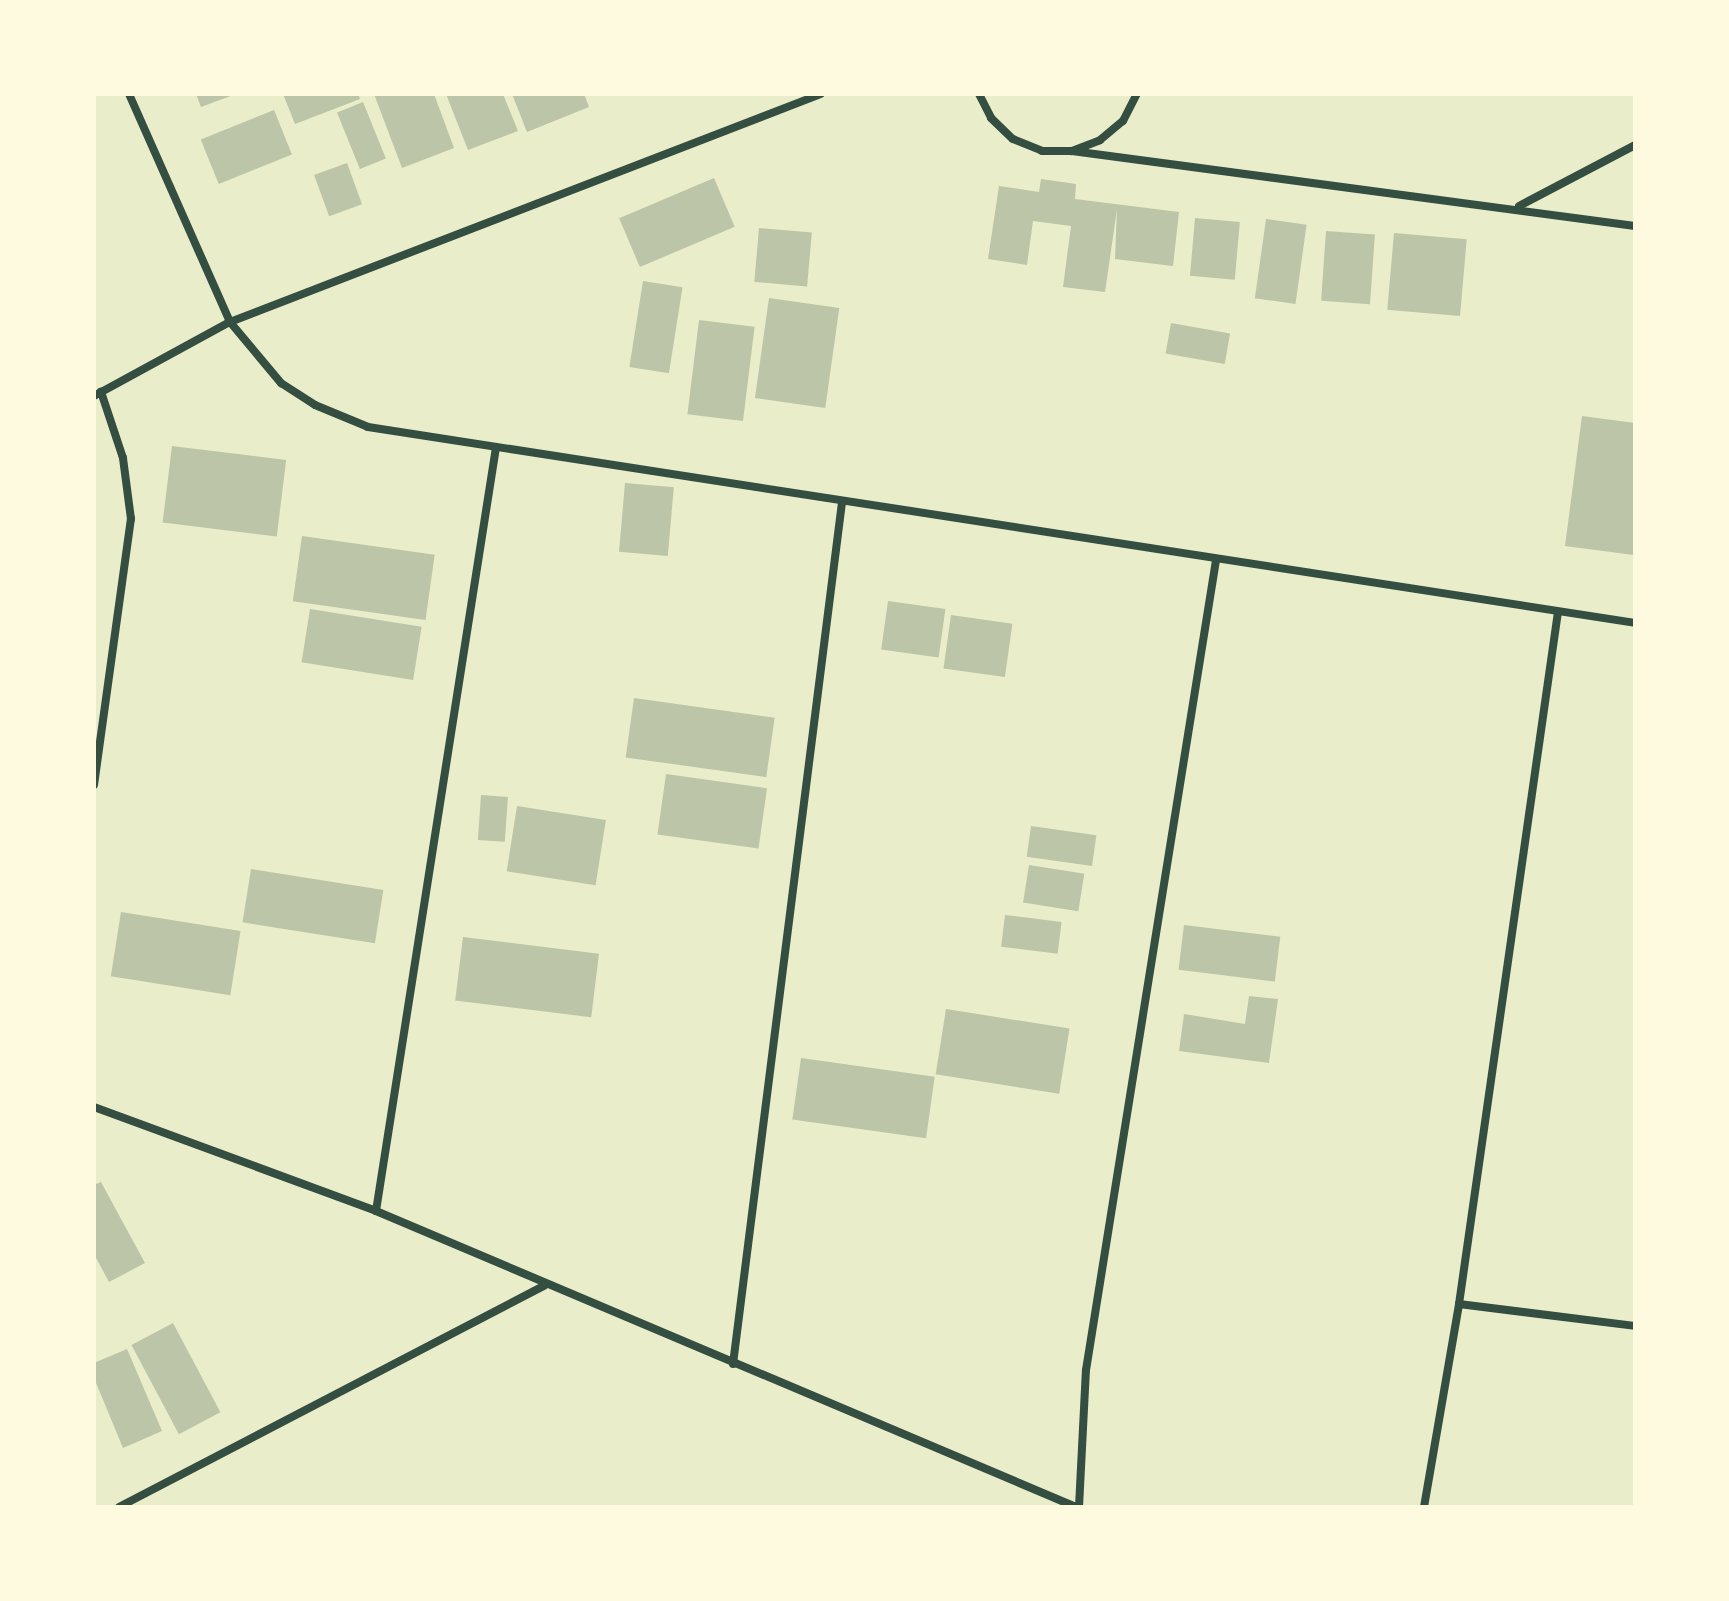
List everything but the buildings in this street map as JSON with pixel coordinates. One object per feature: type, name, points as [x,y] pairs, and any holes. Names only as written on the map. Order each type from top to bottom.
[{"type":"street","points":[[129,94],[230,322],[281,383],[315,405],[368,427],[1635,623]]},
{"type":"street","points":[[94,785],[131,519],[123,458],[97,394],[230,322],[821,94]]},
{"type":"street","points":[[979,94],[991,118],[1013,139],[1042,151],[1072,151],[1518,207],[1635,226]]},
{"type":"street","points":[[1072,151],[1100,140],[1123,121],[1137,94]]},
{"type":"street","points":[[1518,207],[1635,145]]},
{"type":"street","points":[[376,1211],[496,447]]},
{"type":"street","points":[[733,1364],[842,502]]},
{"type":"street","points":[[94,1107],[376,1211],[545,1285],[1078,1507],[1086,1370],[1216,560]]},
{"type":"street","points":[[1424,1507],[1459,1304],[1558,612]]},
{"type":"street","points":[[119,1507],[545,1285]]},
{"type":"street","points":[[1459,1304],[1635,1326]]}]
